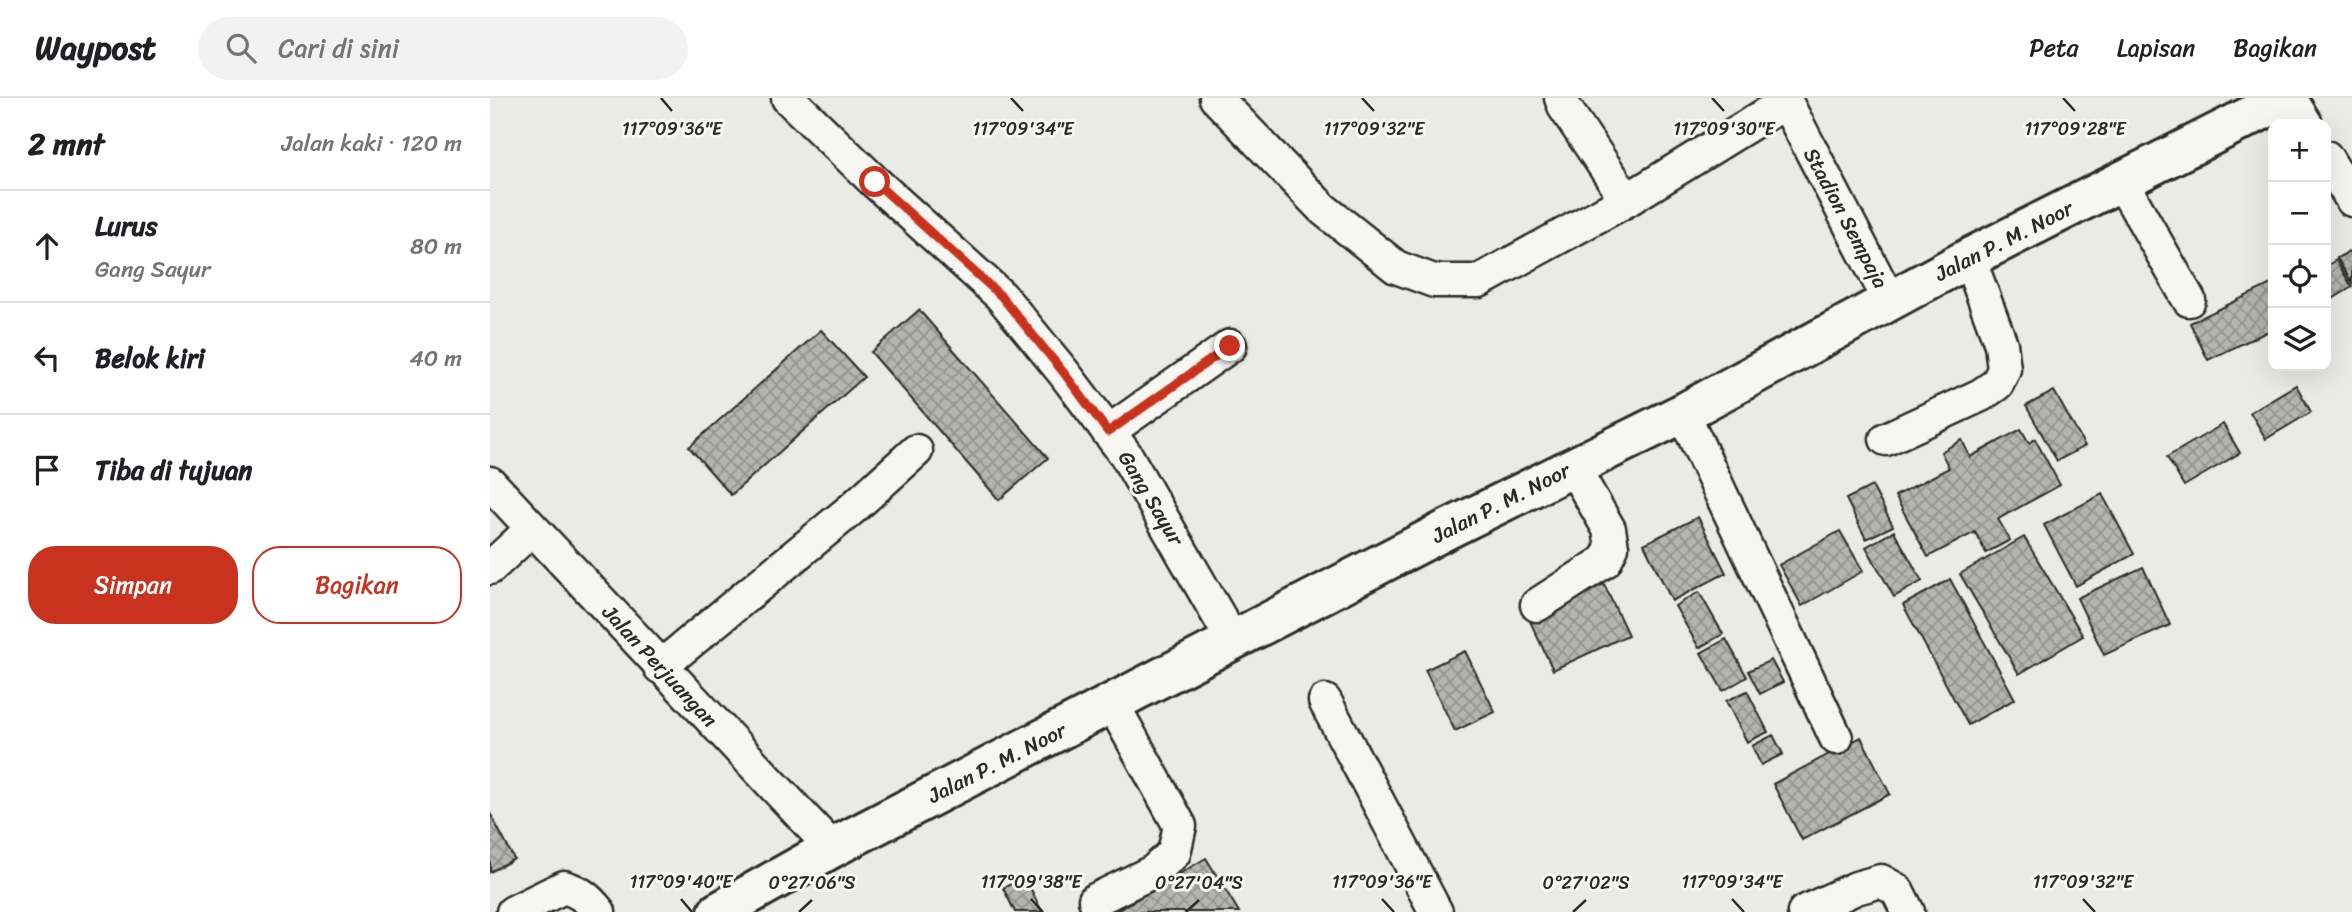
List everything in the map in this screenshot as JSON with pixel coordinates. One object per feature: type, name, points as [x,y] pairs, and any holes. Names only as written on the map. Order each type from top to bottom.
[{"type":"highway","name":"Jalan P. M. Noor","points":[[732,908],[832,848],[1456,525],[1683,413],[1969,258],[2288,98]]},
{"type":"street","name":"Gang Sayur","points":[[788,98],[875,182],[1001,296],[1126,455],[1233,641]]},
{"type":"street","points":[[1216,98],[1323,209],[1396,267],[1434,281],[1479,281],[1627,200],[1785,100]]},
{"type":"street","points":[[1561,98],[1627,200]]},
{"type":"street","points":[[2288,98],[2303,119]]},
{"type":"street","name":"Stadion Sempaja","points":[[1785,100],[1889,300]]},
{"type":"street","points":[[2331,165],[2352,200]]},
{"type":"street","points":[[2121,181],[2189,300]]},
{"type":"street","points":[[1886,439],[1981,395],[1997,384],[2004,369],[2001,344],[1969,258]]},
{"type":"street","points":[[1108,432],[1230,346]]},
{"type":"street","points":[[1683,413],[1836,738]]},
{"type":"street","points":[[660,667],[853,508],[916,451]]},
{"type":"street","points":[[1537,606],[1605,561],[1612,547],[1609,529],[1573,467]]},
{"type":"street","name":"Jalan Perjuangan","points":[[490,483],[832,848]]},
{"type":"street","points":[[490,568],[532,529]]},
{"type":"street","points":[[1325,701],[1436,912]]},
{"type":"street","points":[[1096,900],[1154,871],[1174,853],[1180,826],[1112,703]]},
{"type":"street","points":[[1804,912],[1856,888],[1881,881],[1897,890],[1908,912]]},
{"type":"street","points":[[513,912],[564,887],[580,892],[598,912]]},
{"type":"building","points":[[2352,250],[2352,283],[2337,258]]},
{"type":"building","points":[[2336,260],[2352,287],[2331,300],[2331,263]]},
{"type":"building","points":[[2268,285],[2268,331],[2208,360],[2190,323]]},
{"type":"building","points":[[919,310],[1048,458],[999,500],[871,352]]},
{"type":"building","points":[[821,330],[864,377],[731,495],[689,447]]},
{"type":"building","points":[[2296,385],[2311,412],[2266,439],[2250,412]]},
{"type":"building","points":[[2054,391],[2085,446],[2057,461],[2026,406]]},
{"type":"building","points":[[2223,424],[2240,453],[2184,486],[2167,457]]},
{"type":"building","points":[[2021,429],[2029,443],[2035,439],[2060,485],[1998,519],[2010,540],[1986,553],[1975,532],[1928,557],[1895,496],[1949,468],[1941,452],[1962,440],[1970,457]]},
{"type":"building","points":[[1872,486],[1893,526],[1866,539],[1846,499]]},
{"type":"building","points":[[2102,494],[2134,554],[2076,586],[2044,525]]},
{"type":"building","points":[[1698,517],[1726,573],[1672,601],[1644,544]]},
{"type":"building","points":[[1840,531],[1863,571],[1802,606],[1779,565]]},
{"type":"building","points":[[1894,531],[1922,581],[1894,597],[1866,547]]},
{"type":"building","points":[[2024,537],[2083,636],[2019,674],[1960,574]]},
{"type":"building","points":[[2143,567],[2170,625],[2104,655],[2077,598]]},
{"type":"building","points":[[1950,579],[2015,699],[1968,725],[1903,605]]},
{"type":"building","points":[[1604,584],[1628,635],[1553,670],[1529,619]]},
{"type":"building","points":[[1699,592],[1723,634],[1699,648],[1675,606]]},
{"type":"building","points":[[1726,639],[1747,677],[1723,691],[1701,653]]},
{"type":"building","points":[[1465,651],[1495,712],[1455,731],[1425,670]]},
{"type":"building","points":[[1771,660],[1783,682],[1760,694],[1748,671]]},
{"type":"building","points":[[1747,691],[1768,732],[1747,742],[1726,701]]},
{"type":"building","points":[[1773,735],[1783,754],[1761,765],[1752,746]]},
{"type":"building","points":[[1861,737],[1890,794],[1802,840],[1773,784]]},
{"type":"building","points":[[490,813],[514,859],[490,872]]},
{"type":"building","points":[[1206,858],[1239,912],[1115,912]]},
{"type":"building","points":[[1025,877],[1042,912],[1015,912],[1003,888]]},
{"type":"route","points":[[875,182],[1001,296],[1108,432],[1230,346]]}]
